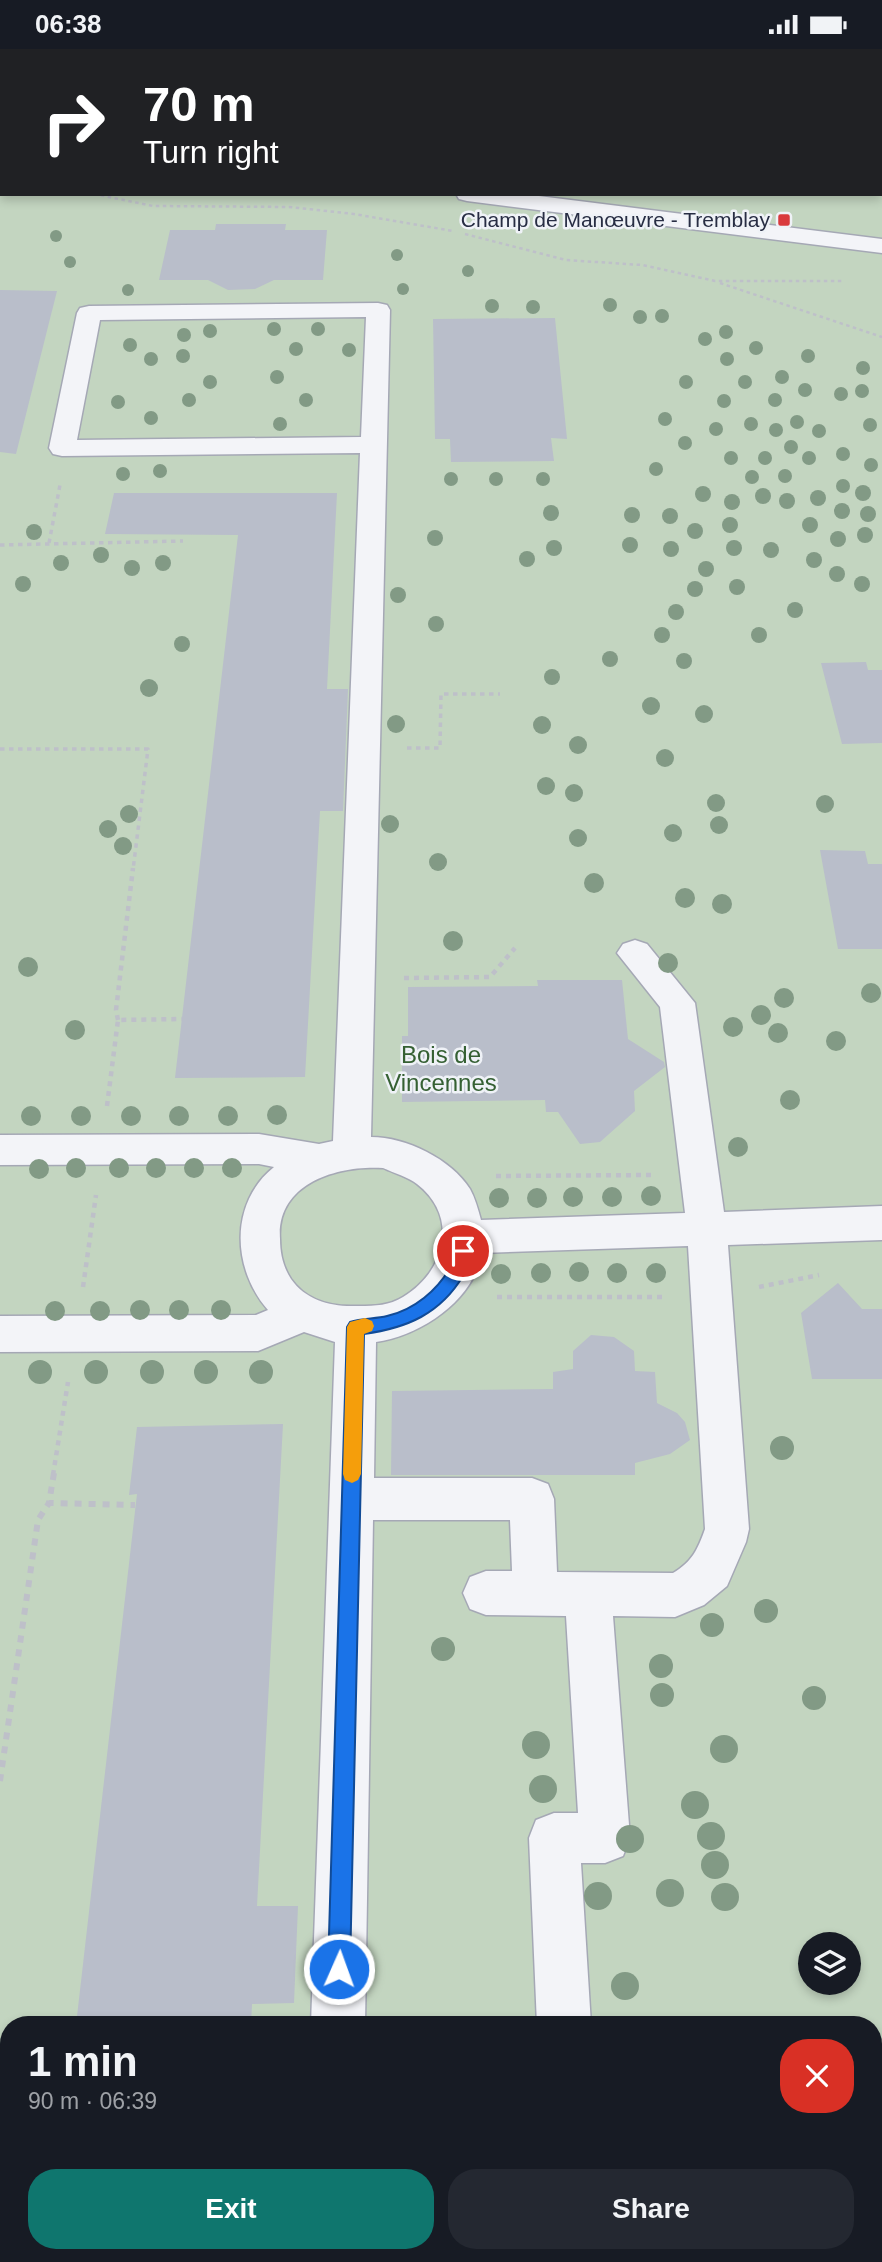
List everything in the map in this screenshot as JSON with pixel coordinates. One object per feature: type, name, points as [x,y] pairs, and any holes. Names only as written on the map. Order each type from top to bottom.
[{"type":"street","points":[[483,196],[882,246]]},
{"type":"street","points":[[336,1156],[357,979],[374,445],[378,310],[89,313],[62,448],[374,445]]},
{"type":"street","points":[[486,1593],[675,1595],[698,1586],[716,1566],[727,1529],[707,1229],[677,1003],[635,953]]},
{"type":"street","points":[[0,1150],[260,1149],[336,1156],[386,1153],[417,1164],[443,1183],[460,1208],[466,1237],[461,1265],[445,1290],[421,1310],[390,1323],[356,1327],[328,1323],[303,1314],[279,1296],[264,1272],[257,1246],[260,1219],[273,1195],[293,1175],[336,1156]]},
{"type":"street","points":[[466,1237],[882,1223]]},
{"type":"street","points":[[0,1333],[258,1333],[303,1314]]},
{"type":"street","points":[[338,2016],[356,1327]]},
{"type":"street","points":[[351,1499],[533,1499],[535,1593]]},
{"type":"street","points":[[564,2016],[554,1838],[605,1838],[588,1595]]},
{"type":"path","points":[[104,196],[153,206],[289,207],[354,214],[453,231]]},
{"type":"path","points":[[466,234],[566,260],[642,265],[715,281],[882,337]]},
{"type":"path","points":[[715,281],[845,281]]},
{"type":"path","points":[[49,543],[67,448]]},
{"type":"path","points":[[0,545],[183,541]]},
{"type":"path","points":[[364,749],[440,748],[441,694],[500,694]]},
{"type":"path","points":[[0,749],[148,749],[116,1010],[118,1020],[103,1148],[77,1333],[49,1503],[38,1520],[0,1781]]},
{"type":"path","points":[[357,979],[490,977],[515,948]]},
{"type":"path","points":[[118,1020],[182,1019]]},
{"type":"path","points":[[493,1176],[700,1175]]},
{"type":"path","points":[[487,1297],[712,1297],[828,1273]]},
{"type":"path","points":[[49,1503],[135,1505]]},
{"type":"green space","name":"Bois de Vincennes","points":[[0,196],[882,196],[882,2016],[0,2016]]},
{"type":"building","points":[[216,224],[286,224],[285,230],[327,230],[323,280],[274,280],[255,289],[228,290],[208,280],[159,280],[170,230],[215,230]]},
{"type":"building","points":[[0,290],[57,291],[16,454],[0,452]]},
{"type":"building","points":[[555,318],[567,439],[551,438],[554,461],[451,462],[450,439],[435,439],[433,319]]},
{"type":"building","points":[[114,493],[337,493],[327,689],[348,689],[343,811],[320,811],[305,1077],[175,1078],[238,535],[105,534]]},
{"type":"building","points":[[866,662],[868,670],[882,670],[882,743],[842,744],[821,663]]},
{"type":"building","points":[[820,850],[865,851],[868,864],[882,864],[882,949],[838,949]]},
{"type":"building","points":[[537,980],[622,980],[628,1039],[664,1062],[665,1067],[634,1091],[635,1111],[600,1142],[580,1144],[558,1112],[546,1112],[545,1100],[402,1102],[402,1036],[408,1036],[408,987],[538,986]]},
{"type":"building","points":[[838,1283],[862,1309],[882,1309],[882,1379],[812,1379],[801,1313]]},
{"type":"building","points":[[591,1335],[614,1337],[634,1351],[635,1371],[655,1372],[657,1403],[677,1413],[685,1422],[690,1440],[670,1454],[635,1463],[635,1475],[391,1475],[392,1391],[553,1389],[553,1372],[573,1369],[573,1351]]},
{"type":"building","points":[[283,1424],[257,1906],[298,1906],[294,2003],[252,2004],[251,2016],[77,2016],[137,1494],[129,1495],[137,1427]]},
{"type":"slow traffic","points":[[352,1474],[356,1327],[365,1326]]},
{"type":"place","name":"Champ de Manœuvre - Tremblay","points":[[784,220]]},
{"type":"route","points":[[339,1969],[356,1327],[390,1323],[421,1310],[445,1290],[461,1265],[463,1251]]}]
